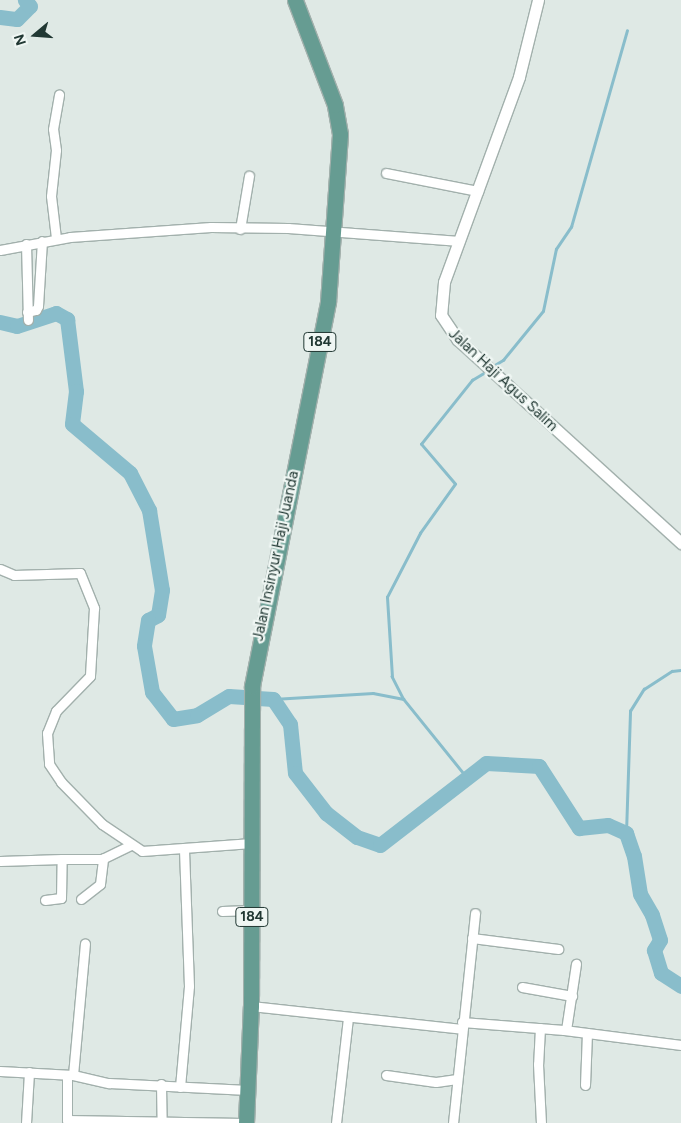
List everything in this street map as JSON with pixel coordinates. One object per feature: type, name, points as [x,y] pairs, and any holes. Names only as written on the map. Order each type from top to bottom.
[{"type":"main road","name":"Jalan Insinyur Haji Juanda","points":[[245,1123],[251,1006],[252,843],[250,712],[252,686],[328,302],[335,232],[338,118],[295,0]]},
{"type":"street","name":"Jalan Haji Agus Salim","points":[[538,0],[519,77],[444,282],[441,315],[448,329],[481,361],[681,543]]},
{"type":"street","points":[[56,238],[51,196],[56,150],[53,128],[59,95]]},
{"type":"street","points":[[386,173],[478,191]]},
{"type":"street","points":[[240,230],[249,176]]},
{"type":"street","points":[[0,250],[56,238],[191,228],[240,230],[288,228],[460,241]]},
{"type":"street","points":[[26,244],[28,316],[38,306],[42,241]]},
{"type":"street","points":[[2,573],[74,572],[84,578],[95,616],[92,669],[86,682],[53,716],[47,733],[47,754],[54,774],[61,782],[102,824],[131,845],[149,852],[252,843]]},
{"type":"street","points":[[0,862],[103,858],[131,845]]},
{"type":"street","points":[[180,1087],[189,986],[184,848]]},
{"type":"street","points":[[81,899],[100,884],[103,858]]},
{"type":"street","points":[[45,900],[61,898],[62,859]]},
{"type":"street","points":[[222,911],[252,910]]},
{"type":"street","points":[[453,1123],[475,913]]},
{"type":"street","points":[[472,938],[558,949]]},
{"type":"street","points":[[86,944],[66,1120],[245,1123]]},
{"type":"street","points":[[566,1030],[576,964]]},
{"type":"street","points":[[522,987],[572,996]]},
{"type":"street","points":[[251,1006],[348,1018],[462,1026],[566,1030],[681,1045]]},
{"type":"street","points":[[336,1123],[348,1018]]},
{"type":"street","points":[[540,1028],[538,1064],[542,1123]]},
{"type":"street","points":[[585,1085],[587,1033]]},
{"type":"street","points":[[0,1071],[70,1075],[109,1083],[161,1084],[180,1087],[248,1090]]},
{"type":"street","points":[[26,1123],[29,1072]]},
{"type":"street","points":[[386,1075],[436,1082],[457,1079]]},
{"type":"street","points":[[161,1084],[162,1122]]},
{"type":"waterway","points":[[0,17],[17,19],[30,6],[25,0]]},
{"type":"waterway","points":[[493,366],[503,360],[543,311],[556,249],[571,227],[627,31]]},
{"type":"waterway","points":[[0,322],[17,326],[56,313],[67,319],[76,391],[72,424],[130,473],[149,510],[162,590],[158,615],[148,620],[144,646],[152,692],[173,719],[197,715],[229,696],[273,699],[290,724],[295,773],[326,813],[357,837],[380,845],[486,763],[539,766],[579,828],[608,825],[626,833],[634,856],[640,894],[652,915],[660,940],[654,950],[661,973],[681,986]]},
{"type":"waterway","points":[[466,777],[403,699],[392,677],[387,597],[420,533],[455,484],[421,444],[472,380],[487,371]]},
{"type":"waterway","points":[[626,833],[630,711],[644,689],[672,671],[681,670]]},
{"type":"waterway","points":[[273,699],[373,693],[403,699]]}]
